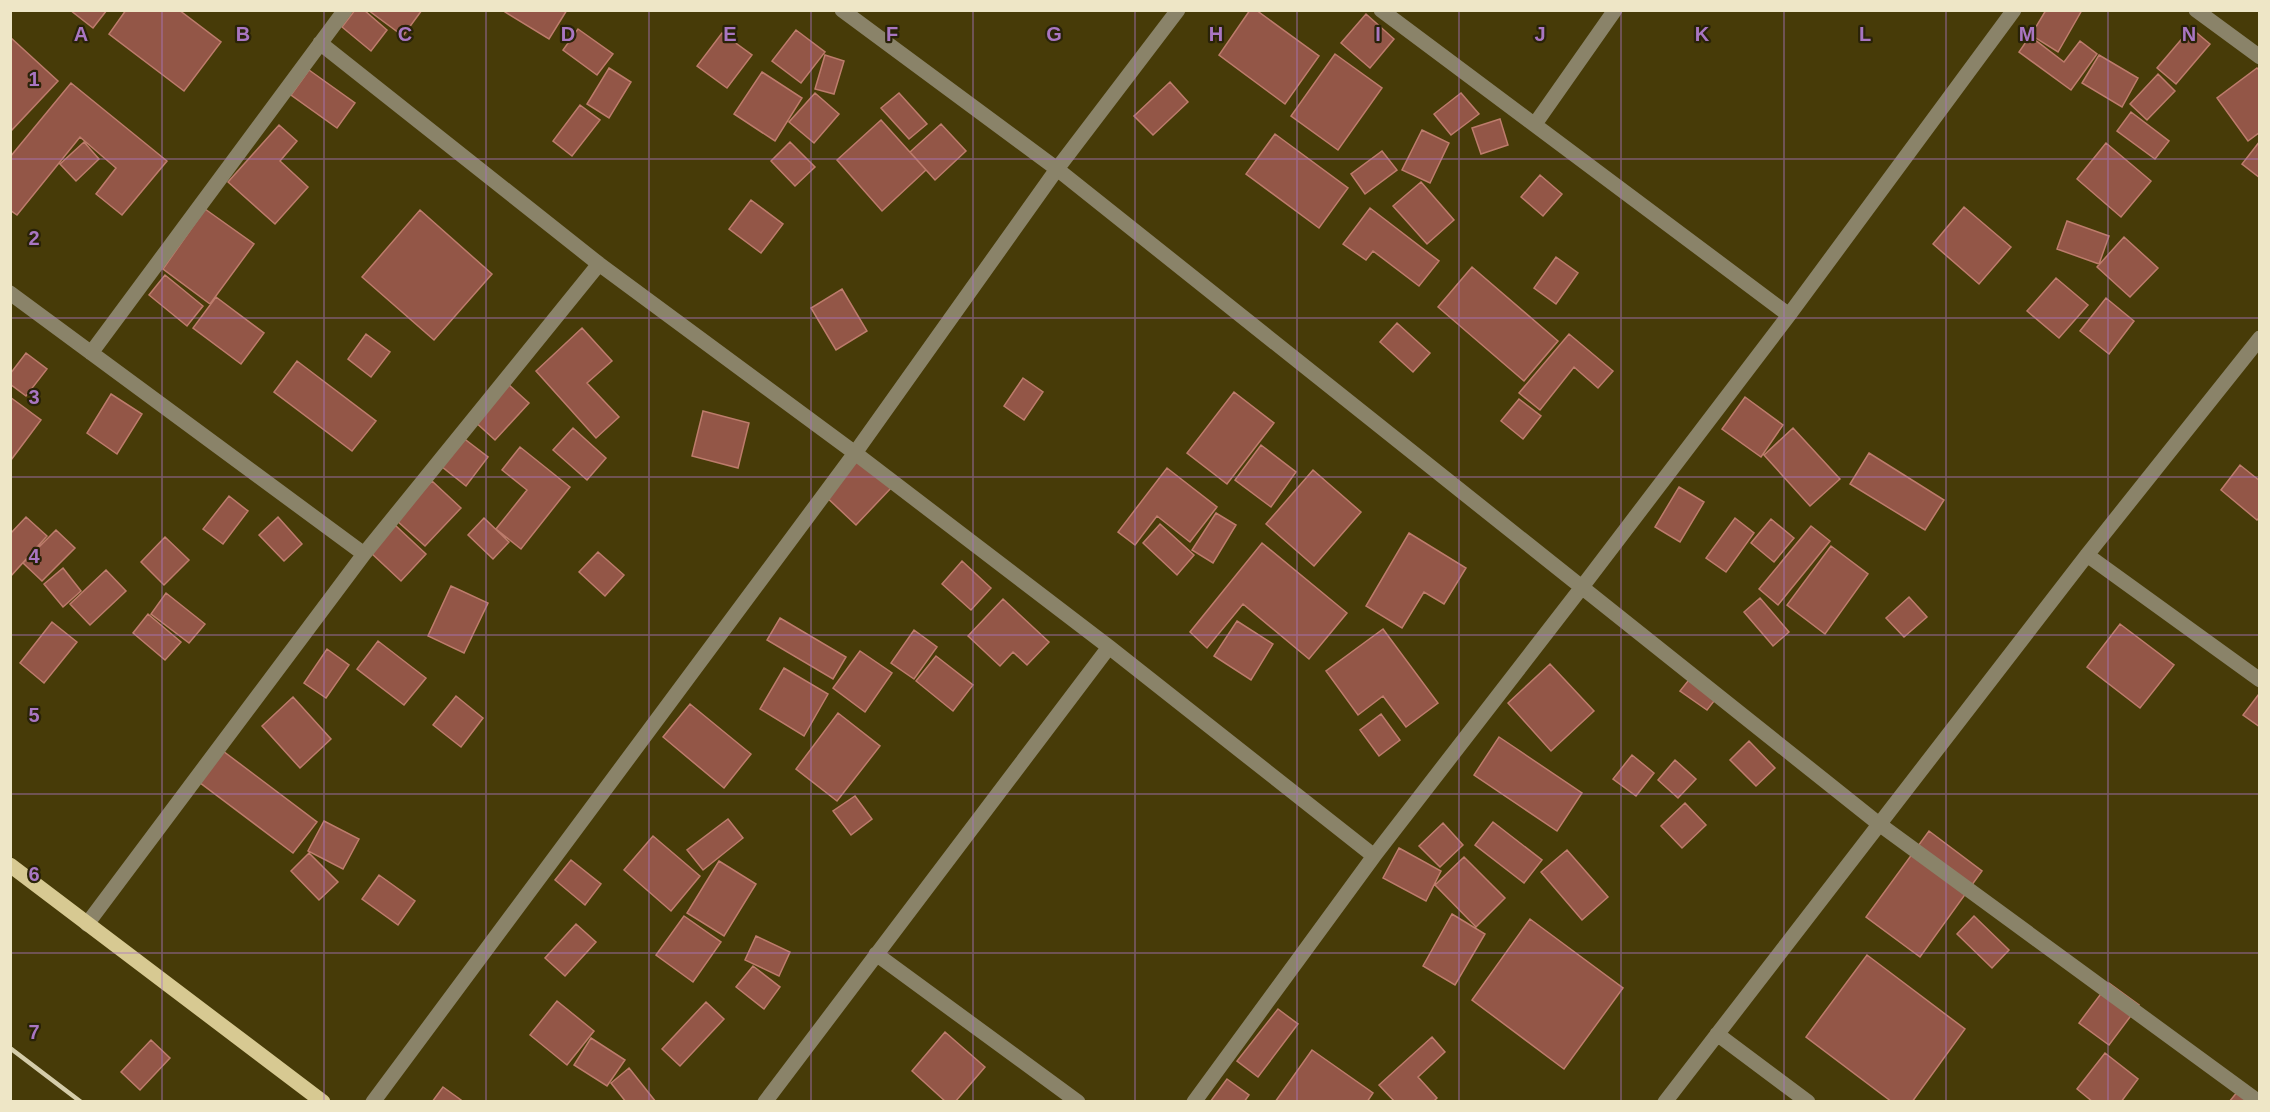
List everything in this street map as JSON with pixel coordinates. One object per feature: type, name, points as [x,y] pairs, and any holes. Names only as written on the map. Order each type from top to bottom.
[{"type":"main road","points":[[10,865],[322,1101]]},
{"type":"street","points":[[91,353],[345,10]]},
{"type":"street","points":[[842,10],[1058,169],[1879,824],[2259,1101]]},
{"type":"street","points":[[373,1101],[855,453],[1058,169],[1178,10]]},
{"type":"street","points":[[1381,10],[1788,315]]},
{"type":"street","points":[[1535,124],[1615,10]]},
{"type":"street","points":[[1194,1101],[1374,856],[1788,315],[2014,10]]},
{"type":"street","points":[[2196,10],[2259,57]]},
{"type":"street","points":[[320,43],[599,264],[855,453],[1109,647],[1374,856]]},
{"type":"street","points":[[87,924],[364,554],[599,264]]},
{"type":"street","points":[[10,293],[364,554]]},
{"type":"street","points":[[1665,1101],[2087,555],[2259,338]]},
{"type":"street","points":[[2087,555],[2259,680]]},
{"type":"street","points":[[765,1101],[1109,647]]},
{"type":"street","points":[[876,954],[1077,1101]]},
{"type":"street","points":[[1717,1034],[1808,1101]]},
{"type":"building","points":[[70,10],[107,10],[93,28]]},
{"type":"building","points":[[126,10],[179,10],[221,42],[184,91],[109,34]]},
{"type":"building","points":[[355,10],[364,10],[387,30],[371,51],[342,27]]},
{"type":"building","points":[[368,10],[422,10],[403,36]]},
{"type":"building","points":[[506,10],[567,10],[549,39],[505,12]]},
{"type":"building","points":[[1250,10],[1256,10],[1319,56],[1285,104],[1219,55]]},
{"type":"building","points":[[2046,10],[2082,10],[2058,52],[2031,35]]},
{"type":"building","points":[[1366,14],[1394,39],[1370,68],[1341,43]]},
{"type":"building","points":[[2191,28],[2210,44],[2176,84],[2157,68]]},
{"type":"building","points":[[578,29],[613,54],[597,75],[563,50]]},
{"type":"building","points":[[796,30],[825,52],[801,83],[772,61]]},
{"type":"building","points":[[722,33],[752,55],[727,88],[697,66]]},
{"type":"building","points":[[2030,36],[2064,62],[2080,41],[2097,54],[2071,90],[2019,52]]},
{"type":"building","points":[[10,37],[58,81],[10,132]]},
{"type":"building","points":[[1335,54],[1382,88],[1338,150],[1291,116]]},
{"type":"building","points":[[825,55],[844,61],[834,94],[815,89]]},
{"type":"building","points":[[2099,55],[2138,78],[2122,107],[2082,83]]},
{"type":"building","points":[[609,68],[631,82],[609,118],[587,104]]},
{"type":"building","points":[[2257,68],[2260,71],[2260,132],[2248,141],[2217,98]]},
{"type":"building","points":[[309,70],[355,103],[337,128],[291,95]]},
{"type":"building","points":[[762,72],[802,98],[775,141],[734,114]]},
{"type":"building","points":[[2158,74],[2175,91],[2147,120],[2130,104]]},
{"type":"building","points":[[1170,82],[1188,102],[1153,135],[1134,116]]},
{"type":"building","points":[[71,83],[167,161],[122,215],[96,194],[116,168],[80,137],[17,215],[10,210],[10,157]]},
{"type":"building","points":[[815,93],[839,114],[814,143],[789,122]]},
{"type":"building","points":[[899,93],[927,124],[909,139],[881,108]]},
{"type":"building","points":[[1461,93],[1479,114],[1451,135],[1434,114]]},
{"type":"building","points":[[580,105],[600,120],[572,156],[553,141]]},
{"type":"building","points":[[2131,112],[2169,141],[2155,159],[2117,131]]},
{"type":"building","points":[[1500,119],[1508,145],[1481,154],[1472,128]]},
{"type":"building","points":[[881,120],[926,170],[882,211],[837,160]]},
{"type":"building","points":[[941,124],[966,151],[935,180],[910,152]]},
{"type":"building","points":[[279,125],[297,141],[280,161],[308,187],[275,224],[228,182]]},
{"type":"building","points":[[1422,130],[1449,143],[1430,183],[1402,170]]},
{"type":"building","points":[[1275,134],[1348,188],[1319,228],[1246,174]]},
{"type":"building","points":[[2260,141],[2260,178],[2242,164]]},
{"type":"building","points":[[84,142],[99,159],[76,181],[60,164]]},
{"type":"building","points":[[790,142],[815,167],[795,186],[771,161]]},
{"type":"building","points":[[2106,143],[2151,181],[2121,217],[2077,179]]},
{"type":"building","points":[[1382,151],[1397,170],[1365,194],[1351,174]]},
{"type":"building","points":[[1540,175],[1562,194],[1543,216],[1521,197]]},
{"type":"building","points":[[1421,182],[1454,220],[1427,244],[1393,206]]},
{"type":"building","points":[[751,200],[783,224],[761,253],[729,229]]},
{"type":"building","points":[[1964,207],[2011,247],[1979,284],[1933,244]]},
{"type":"building","points":[[1370,208],[1439,261],[1419,286],[1373,251],[1366,260],[1343,244]]},
{"type":"building","points":[[205,209],[254,244],[210,304],[163,269]]},
{"type":"building","points":[[420,210],[492,274],[434,340],[362,277]]},
{"type":"building","points":[[2067,221],[2109,236],[2099,264],[2057,249]]},
{"type":"building","points":[[2124,237],[2158,268],[2130,297],[2097,267]]},
{"type":"building","points":[[1556,257],[1578,273],[1556,304],[1534,288]]},
{"type":"building","points":[[1472,267],[1558,341],[1524,381],[1438,307]]},
{"type":"building","points":[[165,275],[203,306],[187,326],[149,295]]},
{"type":"building","points":[[2056,278],[2088,305],[2059,338],[2027,311]]},
{"type":"building","points":[[842,289],[867,331],[836,350],[811,308]]},
{"type":"building","points":[[216,297],[264,333],[241,364],[193,328]]},
{"type":"building","points":[[2106,298],[2134,321],[2109,354],[2080,331]]},
{"type":"building","points":[[1397,323],[1430,353],[1413,372],[1380,342]]},
{"type":"building","points":[[582,328],[612,361],[587,383],[619,417],[596,438],[536,371]]},
{"type":"building","points":[[366,334],[390,352],[371,377],[348,359]]},
{"type":"building","points":[[1569,334],[1613,371],[1598,388],[1574,367],[1540,410],[1519,393]]},
{"type":"building","points":[[26,353],[47,369],[26,396],[10,384],[10,374]]},
{"type":"building","points":[[297,361],[376,421],[352,451],[274,392]]},
{"type":"building","points":[[1023,378],[1043,392],[1024,420],[1004,406]]},
{"type":"building","points":[[507,383],[529,403],[495,440],[473,420]]},
{"type":"building","points":[[1234,392],[1274,423],[1227,484],[1187,453]]},
{"type":"building","points":[[111,394],[142,414],[117,454],[87,433]]},
{"type":"building","points":[[10,397],[41,420],[11,460],[10,459]]},
{"type":"building","points":[[1745,397],[1783,425],[1761,457],[1722,429]]},
{"type":"building","points":[[1519,399],[1541,416],[1523,439],[1501,421]]},
{"type":"building","points":[[703,411],[749,423],[738,468],[692,456]]},
{"type":"building","points":[[573,428],[606,458],[587,480],[553,450]]},
{"type":"building","points":[[1793,428],[1840,479],[1810,506],[1764,455]]},
{"type":"building","points":[[462,437],[488,457],[466,486],[441,466]]},
{"type":"building","points":[[1261,445],[1296,472],[1271,507],[1235,480]]},
{"type":"building","points":[[520,447],[570,487],[521,549],[496,529],[527,490],[502,470]]},
{"type":"building","points":[[1869,453],[1944,500],[1925,530],[1850,484]]},
{"type":"building","points":[[857,454],[892,487],[856,525],[821,492]]},
{"type":"building","points":[[2240,465],[2260,481],[2260,517],[2257,520],[2221,490]]},
{"type":"building","points":[[1167,468],[1217,507],[1190,542],[1157,516],[1135,545],[1118,532]]},
{"type":"building","points":[[1313,470],[1361,512],[1314,566],[1266,524]]},
{"type":"building","points":[[432,481],[461,508],[425,546],[396,520]]},
{"type":"building","points":[[1679,487],[1704,502],[1680,542],[1655,527]]},
{"type":"building","points":[[229,496],[248,511],[223,544],[203,529]]},
{"type":"building","points":[[1216,513],[1236,525],[1213,563],[1192,550]]},
{"type":"building","points":[[26,517],[47,536],[10,577],[10,534]]},
{"type":"building","points":[[278,517],[302,544],[284,561],[259,535]]},
{"type":"building","points":[[484,518],[509,542],[493,559],[468,535]]},
{"type":"building","points":[[1735,518],[1754,533],[1726,572],[1706,558]]},
{"type":"building","points":[[1771,519],[1794,538],[1774,562],[1751,543]]},
{"type":"building","points":[[1160,524],[1194,555],[1177,575],[1143,543]]},
{"type":"building","points":[[395,525],[426,554],[401,581],[370,552]]},
{"type":"building","points":[[1811,526],[1830,541],[1778,605],[1759,589]]},
{"type":"building","points":[[56,530],[75,548],[42,581],[23,563]]},
{"type":"building","points":[[1409,533],[1466,568],[1444,604],[1424,592],[1402,628],[1366,606]]},
{"type":"building","points":[[165,537],[189,560],[164,585],[141,562]]},
{"type":"building","points":[[1262,543],[1347,613],[1309,659],[1243,604],[1207,648],[1190,632]]},
{"type":"building","points":[[1831,546],[1868,574],[1825,634],[1787,605]]},
{"type":"building","points":[[598,552],[624,575],[605,596],[579,572]]},
{"type":"building","points":[[962,561],[991,588],[971,610],[942,584]]},
{"type":"building","points":[[63,568],[81,591],[63,607],[44,584]]},
{"type":"building","points":[[106,570],[126,591],[90,625],[70,604]]},
{"type":"building","points":[[451,586],[488,603],[464,653],[428,636]]},
{"type":"building","points":[[166,593],[205,624],[189,643],[151,614]]},
{"type":"building","points":[[1909,597],[1927,617],[1904,637],[1886,618]]},
{"type":"building","points":[[1760,598],[1789,632],[1773,646],[1744,612]]},
{"type":"building","points":[[1003,599],[1049,642],[1027,665],[1013,652],[1000,666],[968,636]]},
{"type":"building","points":[[148,614],[181,642],[165,660],[133,633]]},
{"type":"building","points":[[780,618],[846,657],[833,679],[767,640]]},
{"type":"building","points":[[1237,621],[1273,644],[1251,680],[1214,656]]},
{"type":"building","points":[[52,622],[77,642],[44,683],[20,663]]},
{"type":"building","points":[[2120,624],[2174,665],[2140,708],[2087,667]]},
{"type":"building","points":[[1383,629],[1438,703],[1406,727],[1383,696],[1358,715],[1326,671]]},
{"type":"building","points":[[914,630],[937,647],[914,679],[891,663]]},
{"type":"building","points":[[378,641],[426,678],[404,705],[357,669]]},
{"type":"building","points":[[327,649],[349,665],[326,698],[304,683]]},
{"type":"building","points":[[860,651],[892,673],[865,712],[833,688]]},
{"type":"building","points":[[936,656],[973,685],[953,711],[916,681]]},
{"type":"building","points":[[1550,664],[1594,711],[1551,751],[1508,703]]},
{"type":"building","points":[[784,668],[828,694],[804,736],[760,709]]},
{"type":"building","points":[[1692,676],[1718,696],[1707,710],[1680,691]]},
{"type":"building","points":[[2260,695],[2260,727],[2243,715]]},
{"type":"building","points":[[456,696],[483,718],[461,747],[433,725]]},
{"type":"building","points":[[293,697],[331,739],[300,768],[262,726]]},
{"type":"building","points":[[690,704],[751,754],[724,788],[663,737]]},
{"type":"building","points":[[838,713],[880,746],[837,801],[796,769]]},
{"type":"building","points":[[1381,714],[1400,740],[1379,756],[1360,730]]},
{"type":"building","points":[[1499,737],[1582,793],[1557,831],[1474,775]]},
{"type":"building","points":[[1749,741],[1775,768],[1756,786],[1730,760]]},
{"type":"building","points":[[223,751],[317,822],[293,853],[199,782]]},
{"type":"building","points":[[1632,755],[1654,773],[1636,796],[1613,779]]},
{"type":"building","points":[[1675,760],[1696,779],[1678,798],[1658,780]]},
{"type":"building","points":[[855,796],[872,819],[851,835],[833,811]]},
{"type":"building","points":[[1685,803],[1706,825],[1682,848],[1661,826]]},
{"type":"building","points":[[728,819],[743,838],[703,870],[687,850]]},
{"type":"building","points":[[324,821],[359,839],[343,869],[308,851]]},
{"type":"building","points":[[1493,822],[1542,860],[1524,883],[1475,845]]},
{"type":"building","points":[[1443,823],[1463,845],[1440,867],[1419,846]]},
{"type":"building","points":[[1929,831],[1982,871],[1920,957],[1866,917]]},
{"type":"building","points":[[653,836],[700,876],[671,911],[624,870]]},
{"type":"building","points":[[1399,848],[1441,871],[1426,901],[1383,878]]},
{"type":"building","points":[[1567,850],[1608,897],[1582,920],[1541,872]]},
{"type":"building","points":[[309,853],[338,882],[319,900],[291,871]]},
{"type":"building","points":[[1464,857],[1505,898],[1476,927],[1435,885]]},
{"type":"building","points":[[571,860],[601,884],[585,905],[555,880]]},
{"type":"building","points":[[719,861],[756,884],[724,936],[687,913]]},
{"type":"building","points":[[379,875],[415,901],[398,925],[362,899]]},
{"type":"building","points":[[1452,914],[1485,934],[1455,985],[1423,966]]},
{"type":"building","points":[[684,916],[721,942],[693,982],[656,955]]},
{"type":"building","points":[[1974,916],[2009,950],[1992,968],[1957,934]]},
{"type":"building","points":[[1530,919],[1623,988],[1564,1069],[1472,1000]]},
{"type":"building","points":[[576,924],[596,942],[565,976],[545,958]]},
{"type":"building","points":[[756,936],[790,952],[779,976],[745,960]]},
{"type":"building","points":[[1867,955],[1965,1029],[1912,1102],[1892,1102],[1806,1037]]},
{"type":"building","points":[[753,966],[780,987],[764,1009],[736,987]]},
{"type":"building","points":[[2109,983],[2139,1005],[2109,1045],[2079,1023]]},
{"type":"building","points":[[557,1001],[594,1031],[567,1065],[530,1035]]},
{"type":"building","points":[[706,1002],[724,1019],[680,1066],[662,1049]]},
{"type":"building","points":[[1278,1009],[1298,1024],[1258,1077],[1237,1061]]},
{"type":"building","points":[[945,1032],[985,1067],[955,1102],[946,1102],[912,1071]]},
{"type":"building","points":[[1432,1037],[1445,1052],[1418,1077],[1437,1098],[1433,1102],[1395,1102],[1379,1085]]},
{"type":"building","points":[[591,1038],[625,1060],[607,1086],[574,1065]]},
{"type":"building","points":[[151,1040],[170,1058],[140,1090],[121,1072]]},
{"type":"building","points":[[1312,1050],[1373,1093],[1367,1102],[1275,1102]]},
{"type":"building","points":[[2105,1053],[2138,1079],[2121,1102],[2093,1102],[2077,1089]]},
{"type":"building","points":[[629,1068],[656,1102],[626,1102],[611,1083]]},
{"type":"building","points":[[1227,1079],[1249,1095],[1244,1102],[1210,1102]]},
{"type":"building","points":[[443,1087],[461,1100],[460,1102],[432,1102]]},
{"type":"building","points":[[2238,1091],[2250,1102],[2229,1102]]},
{"type":"railway","points":[[10,1048],[81,1102]]}]
